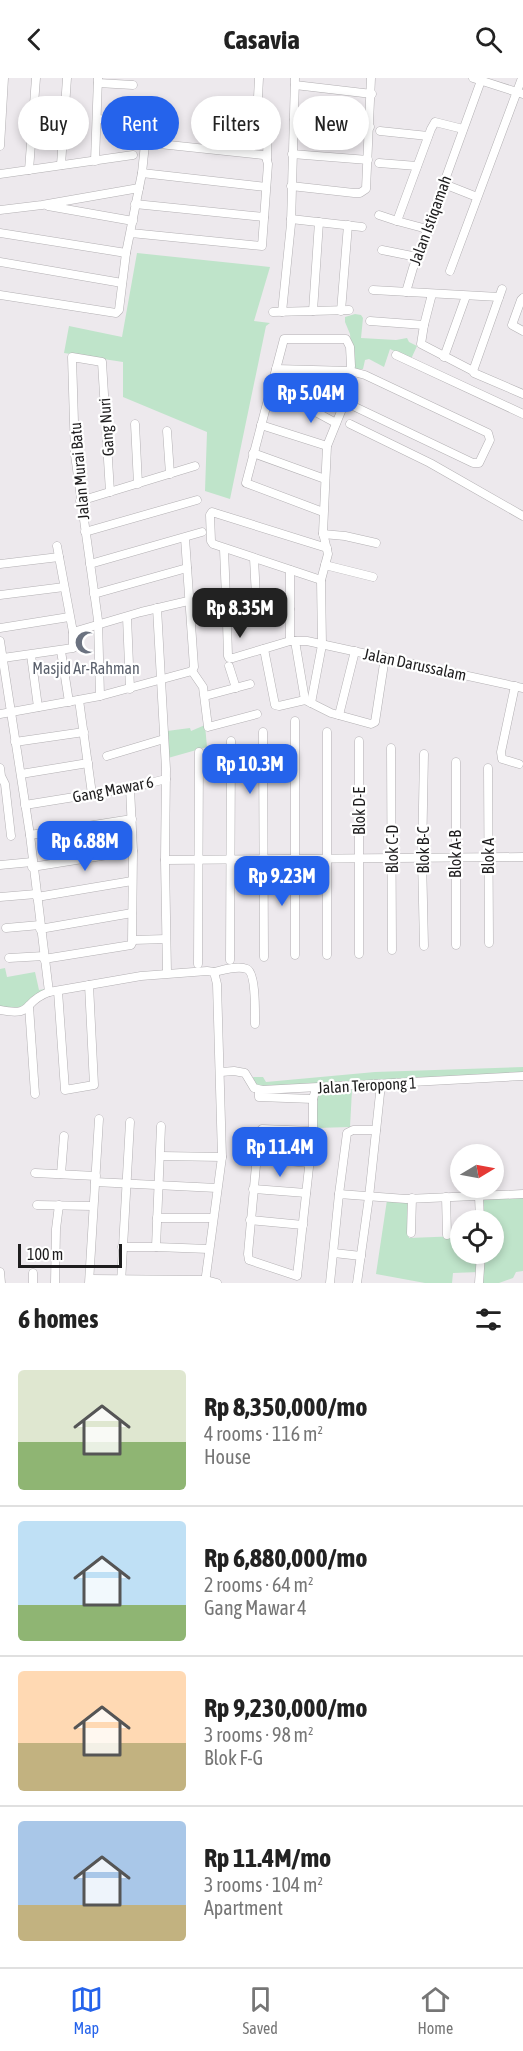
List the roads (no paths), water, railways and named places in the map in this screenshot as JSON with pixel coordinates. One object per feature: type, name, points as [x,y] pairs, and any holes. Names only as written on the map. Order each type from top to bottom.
[{"type":"street","points":[[0,146],[4,78]]},
{"type":"street","points":[[29,170],[36,78]]},
{"type":"street","points":[[61,165],[67,78]]},
{"type":"street","points":[[130,233],[259,247],[263,244],[268,121],[257,117],[259,78]]},
{"type":"street","points":[[291,186],[360,193],[366,189],[371,78]]},
{"type":"street","points":[[450,271],[477,196],[520,93],[522,78]]},
{"type":"street","points":[[479,79],[520,93]]},
{"type":"street","name":"Jalan Istiqamah","points":[[406,292],[479,79]]},
{"type":"street","points":[[95,161],[98,81],[133,85]]},
{"type":"street","points":[[295,96],[295,81],[372,94]]},
{"type":"street","points":[[97,119],[101,119]]},
{"type":"street","points":[[397,221],[435,122],[463,129]]},
{"type":"street","points":[[380,131],[428,136]]},
{"type":"street","points":[[282,312],[291,219],[293,137]]},
{"type":"street","points":[[0,295],[116,313],[119,310],[126,253],[142,173],[145,144],[263,155],[267,159]]},
{"type":"street","points":[[292,154],[368,160]]},
{"type":"street","points":[[0,174],[134,155]]},
{"type":"street","points":[[379,163],[417,166]]},
{"type":"street","points":[[142,173],[266,187]]},
{"type":"street","points":[[444,184],[477,196]]},
{"type":"street","points":[[0,210],[139,188]]},
{"type":"street","points":[[135,204],[264,217]]},
{"type":"street","points":[[42,205],[133,221]]},
{"type":"street","points":[[379,215],[428,229]]},
{"type":"street","points":[[291,219],[362,227]]},
{"type":"street","points":[[313,311],[320,222]]},
{"type":"street","points":[[273,312],[345,310],[348,225]]},
{"type":"street","points":[[0,232],[126,253]]},
{"type":"street","points":[[382,250],[417,257]]},
{"type":"street","points":[[0,261],[122,283]]},
{"type":"street","points":[[373,290],[466,296],[500,293],[473,370]]},
{"type":"street","points":[[432,294],[422,344],[473,370],[474,373],[523,394]]},
{"type":"street","points":[[444,357],[466,296]]},
{"type":"street","points":[[523,298],[520,300],[512,322],[513,327],[523,331]]},
{"type":"street","points":[[370,321],[424,325]]},
{"type":"street","points":[[308,701],[322,645],[321,580],[328,554],[323,534],[327,446],[344,404],[350,371],[351,347],[346,339],[284,339],[246,484],[323,512]]},
{"type":"street","points":[[396,356],[523,414]]},
{"type":"street","name":"Gang Nuri","points":[[72,376],[72,357],[102,362],[110,492]]},
{"type":"street","points":[[268,400],[344,404],[356,407],[473,464],[479,463],[490,440],[488,433],[365,375],[350,371],[276,369]]},
{"type":"street","name":"Jalan Murai Batu","points":[[72,376],[75,455],[94,594],[100,696]]},
{"type":"street","points":[[297,402],[336,423]]},
{"type":"street","points":[[135,424],[138,484]]},
{"type":"street","points":[[350,424],[430,463],[523,516]]},
{"type":"street","points":[[261,425],[327,446]]},
{"type":"street","points":[[167,432],[170,474]]},
{"type":"street","points":[[253,453],[325,479]]},
{"type":"street","points":[[80,501],[195,466]]},
{"type":"street","points":[[85,532],[196,500]]},
{"type":"street","points":[[321,580],[213,544],[210,515],[212,512],[327,548]]},
{"type":"street","points":[[90,564],[202,532]]},
{"type":"street","points":[[323,534],[376,543]]},
{"type":"street","points":[[185,538],[194,667],[192,671]]},
{"type":"street","points":[[3,658],[73,648],[73,632],[57,546]]},
{"type":"street","points":[[224,549],[229,658],[293,641]]},
{"type":"street","points":[[0,564],[59,557]]},
{"type":"street","points":[[254,558],[257,616]]},
{"type":"street","points":[[325,565],[373,577]]},
{"type":"street","points":[[94,594],[187,568]]},
{"type":"street","points":[[290,570],[293,641],[308,701]]},
{"type":"street","points":[[0,595],[64,587]]},
{"type":"street","points":[[73,632],[188,601]]},
{"type":"street","points":[[157,608],[166,779],[167,973]]},
{"type":"street","points":[[227,623],[290,609]]},
{"type":"street","points":[[0,628],[69,617]]},
{"type":"street","points":[[127,617],[130,688]]},
{"type":"street","points":[[0,641],[30,835],[49,992]]},
{"type":"street","name":"Jalan Darussalam","points":[[293,641],[385,657],[519,687]]},
{"type":"street","points":[[264,649],[275,705],[308,701],[327,712],[373,724],[385,657]]},
{"type":"street","points":[[62,651],[69,702]]},
{"type":"street","points":[[339,715],[355,651]]},
{"type":"street","points":[[31,655],[38,707]]},
{"type":"street","points":[[229,666],[236,688]]},
{"type":"street","points":[[0,714],[100,696],[192,671]]},
{"type":"street","points":[[192,671],[204,687],[208,727],[257,714]]},
{"type":"street","points":[[205,696],[250,684]]},
{"type":"street","points":[[519,687],[501,752],[502,759],[519,764]]},
{"type":"street","points":[[79,700],[92,794]]},
{"type":"street","points":[[294,955],[295,722]]},
{"type":"street","points":[[15,742],[84,732]]},
{"type":"street","points":[[263,732],[264,957]]},
{"type":"street","points":[[327,732],[327,955]]},
{"type":"street","points":[[107,756],[164,739]]},
{"type":"street","points":[[230,960],[231,741]]},
{"type":"street","name":"Blok D-E","points":[[359,741],[359,954]]},
{"type":"street","name":"Blok C-D","points":[[391,748],[392,950]]},
{"type":"street","points":[[198,964],[199,752]]},
{"type":"street","name":"Blok B-C","points":[[424,754],[422,858],[424,946]]},
{"type":"street","name":"Blok A-B","points":[[456,762],[456,945]]},
{"type":"street","points":[[21,774],[88,763]]},
{"type":"street","points":[[0,768],[0,776],[5,784],[11,836]]},
{"type":"street","name":"Blok A","points":[[488,768],[489,943]]},
{"type":"street","name":"Gang Mawar 6","points":[[25,805],[130,788],[166,779]]},
{"type":"street","points":[[130,788],[133,851],[132,943]]},
{"type":"street","points":[[30,835],[132,819]]},
{"type":"street","points":[[0,865],[32,865],[133,851]]},
{"type":"street","points":[[165,860],[523,857]]},
{"type":"street","points":[[0,897],[36,896],[132,881]]},
{"type":"street","points":[[6,928],[40,927],[132,913]]},
{"type":"street","points":[[9,958],[44,958],[166,939]]},
{"type":"street","points":[[0,1010],[21,1012],[37,997],[49,992],[167,973],[214,972],[245,968],[251,973],[255,1024]]},
{"type":"street","points":[[206,1281],[222,1157],[221,1072],[217,984],[214,972]]},
{"type":"street","points":[[58,991],[65,1090],[94,1085],[89,986]]},
{"type":"street","points":[[28,1006],[35,1094]]},
{"type":"street","points":[[221,1072],[245,1073],[252,1086],[259,1090],[259,1097],[314,1099]]},
{"type":"street","name":"Jalan Teropong 1","points":[[259,1090],[523,1076]]},
{"type":"street","points":[[357,1283],[381,1084]]},
{"type":"street","points":[[313,1131],[261,1129],[256,1158],[249,1260],[297,1276],[313,1131],[316,1088]]},
{"type":"street","points":[[99,1119],[90,1281],[206,1281],[216,1283]]},
{"type":"street","points":[[121,1281],[130,1122]]},
{"type":"street","points":[[156,1247],[162,1156],[161,1126]]},
{"type":"street","points":[[330,1283],[347,1133],[353,1130],[376,1130]]},
{"type":"street","points":[[61,1174],[64,1136]]},
{"type":"street","points":[[162,1156],[222,1157]]},
{"type":"street","points":[[256,1158],[309,1163]]},
{"type":"street","points":[[35,1173],[61,1174],[128,1185],[217,1188]]},
{"type":"street","points":[[253,1189],[306,1193]]},
{"type":"street","points":[[339,1194],[412,1198],[450,1196]]},
{"type":"street","points":[[504,1195],[523,1194]]},
{"type":"street","points":[[446,1197],[447,1235]]},
{"type":"street","points":[[411,1233],[412,1198]]},
{"type":"street","points":[[37,1205],[93,1206]]},
{"type":"street","points":[[55,1283],[59,1205]]},
{"type":"street","points":[[157,1218],[213,1218]]},
{"type":"street","points":[[250,1220],[303,1225]]},
{"type":"street","points":[[122,1247],[209,1249]]},
{"type":"street","points":[[334,1253],[361,1256]]},
{"type":"street","points":[[479,1283],[480,1264]]},
{"type":"street","points":[[0,1272],[1,1283]]},
{"type":"street","points":[[33,1273],[33,1283]]},
{"type":"place","name":"Masjid Ar-Rahman","points":[[86,643]]}]
